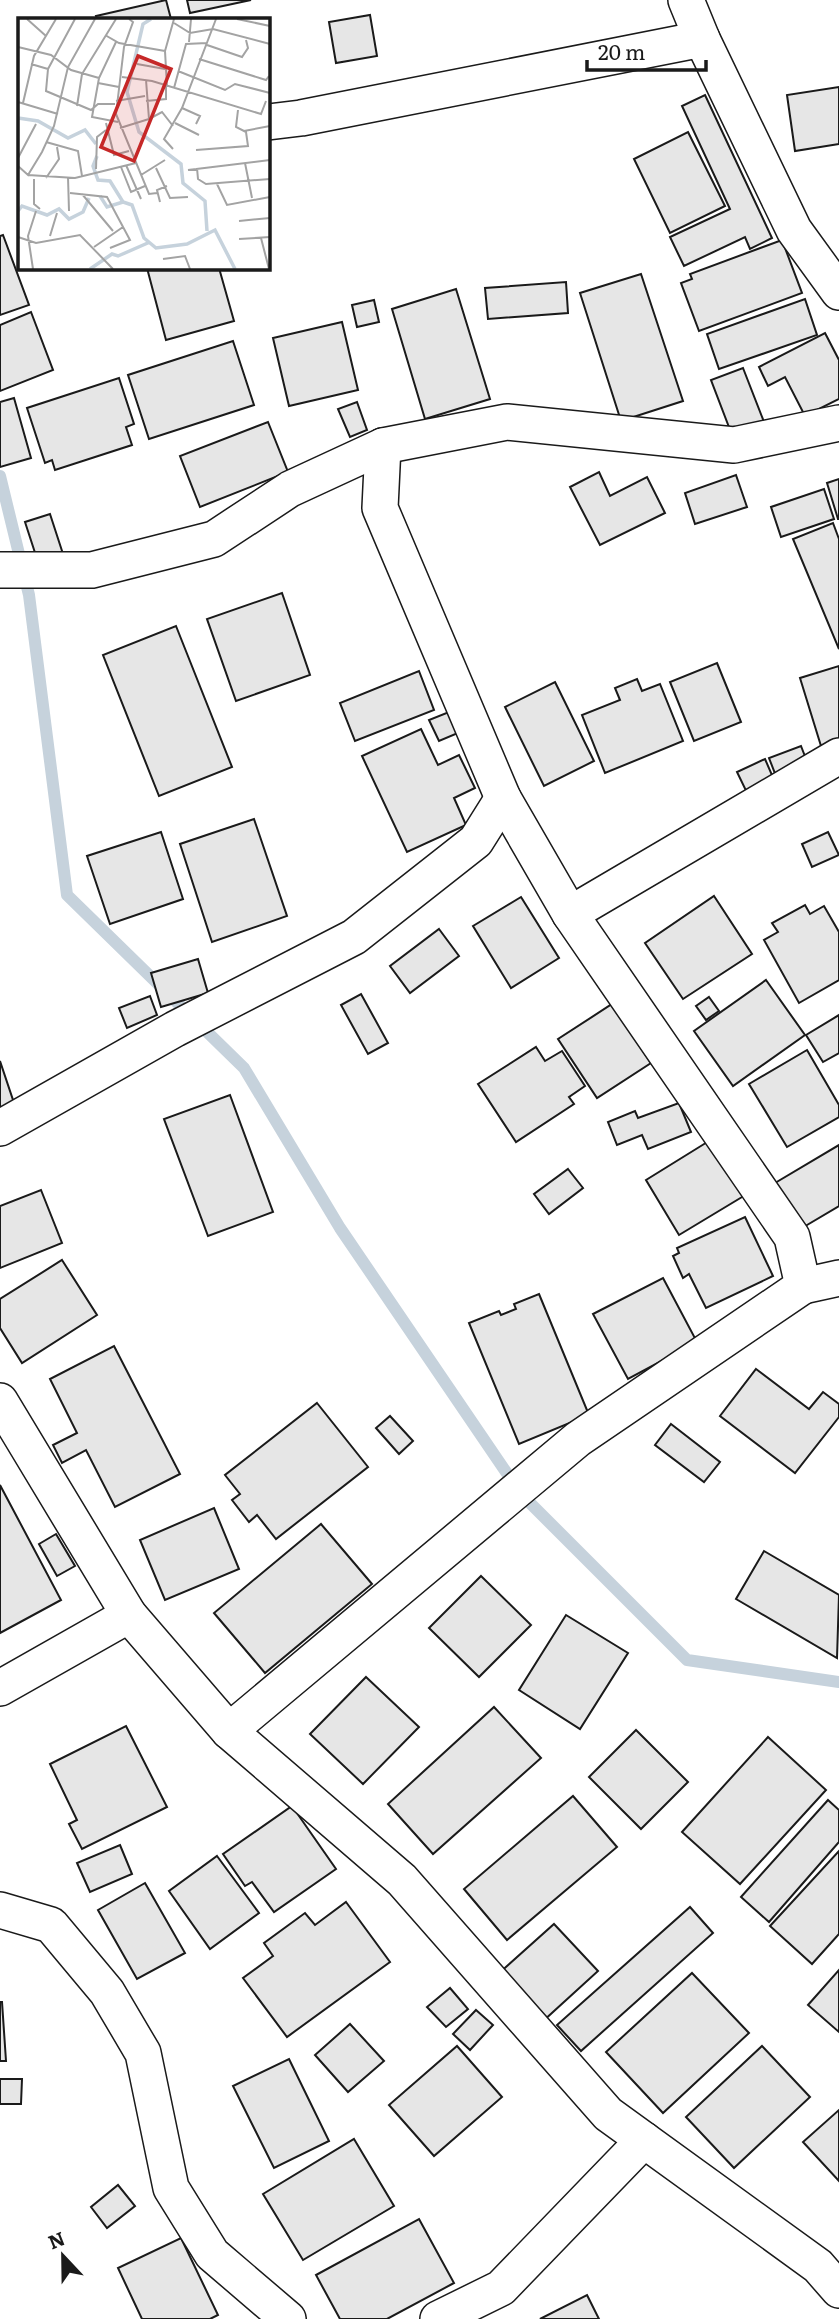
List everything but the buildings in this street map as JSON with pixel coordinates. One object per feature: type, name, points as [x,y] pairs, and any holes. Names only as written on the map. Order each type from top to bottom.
[{"type":"street","points":[[686,0],[794,230],[839,292]]},
{"type":"street","points":[[270,122],[301,118],[702,38]]},
{"type":"street","points":[[0,570],[92,570],[214,539],[290,489],[383,446],[507,422],[734,445],[839,423]]},
{"type":"street","points":[[383,446],[380,508],[503,798],[570,914],[792,1237],[803,1286]]},
{"type":"street","points":[[570,914],[839,756]]},
{"type":"street","points":[[0,1128],[175,1028],[354,937],[476,841],[503,798]]},
{"type":"street","points":[[229,1731],[578,1439],[803,1286],[839,1278]]},
{"type":"street","points":[[0,1401],[130,1615],[229,1731],[402,1880],[608,2114],[818,2266],[839,2290]]},
{"type":"street","points":[[0,1688],[130,1615]]},
{"type":"street","points":[[0,1910],[51,1924],[107,1992],[143,2053],[171,2188],[212,2254],[288,2319]]},
{"type":"street","points":[[438,2319],[501,2288],[643,2140]]},
{"type":"waterway","points":[[0,476],[29,595],[67,895],[244,1068],[340,1228],[521,1494],[687,1660],[839,1682]]}]
